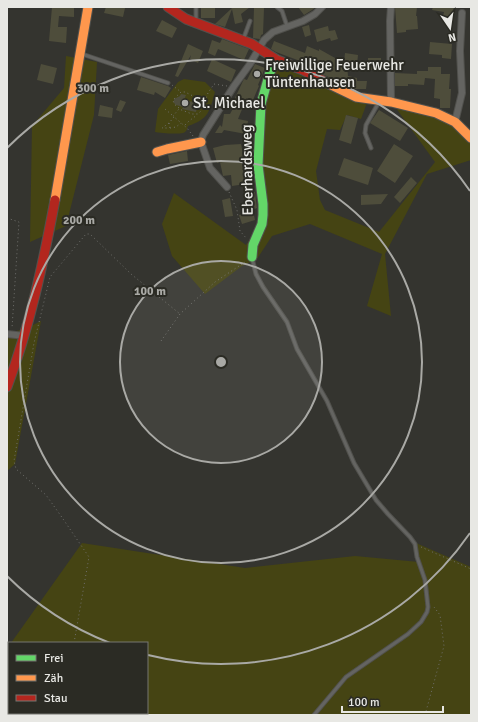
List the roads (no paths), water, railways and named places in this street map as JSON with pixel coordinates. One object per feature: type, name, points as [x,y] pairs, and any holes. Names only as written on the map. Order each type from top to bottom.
[{"type":"street","points":[[7,387],[25,336],[41,273],[60,173],[88,7]]},
{"type":"street","points":[[168,7],[186,18],[252,44],[277,60],[303,70],[356,97],[391,102],[436,113],[455,122],[471,138]]},
{"type":"street","points":[[157,152],[198,140],[203,135],[250,64],[264,40],[273,32],[304,21],[316,14],[322,7]]},
{"type":"street","points":[[391,102],[390,21],[392,7]]},
{"type":"street","points":[[455,122],[462,93],[460,51],[462,13]]},
{"type":"street","name":"Eberhardsweg","points":[[252,257],[253,245],[262,224],[263,215],[258,165],[261,104],[270,72],[277,60]]},
{"type":"street","points":[[198,140],[210,168],[227,187]]},
{"type":"street","points":[[9,334],[25,336]]},
{"type":"lane","points":[[196,7],[196,22]]},
{"type":"lane","points":[[277,7],[282,11],[287,26]]},
{"type":"lane","points":[[242,40],[250,21]]},
{"type":"lane","points":[[80,54],[168,83]]},
{"type":"lane","points":[[371,148],[365,133],[366,125],[380,100]]},
{"type":"lane","points":[[252,257],[256,274],[287,322],[297,349],[327,401],[354,463],[376,500],[415,544],[417,557],[425,580],[428,607],[427,612],[421,622],[408,634],[346,677],[314,715]]},
{"type":"place","name":"Freiwillige Feuerwehr Tüntenhausen","points":[[257,74]]},
{"type":"place","name":"St. Michael","points":[[185,103]]}]
